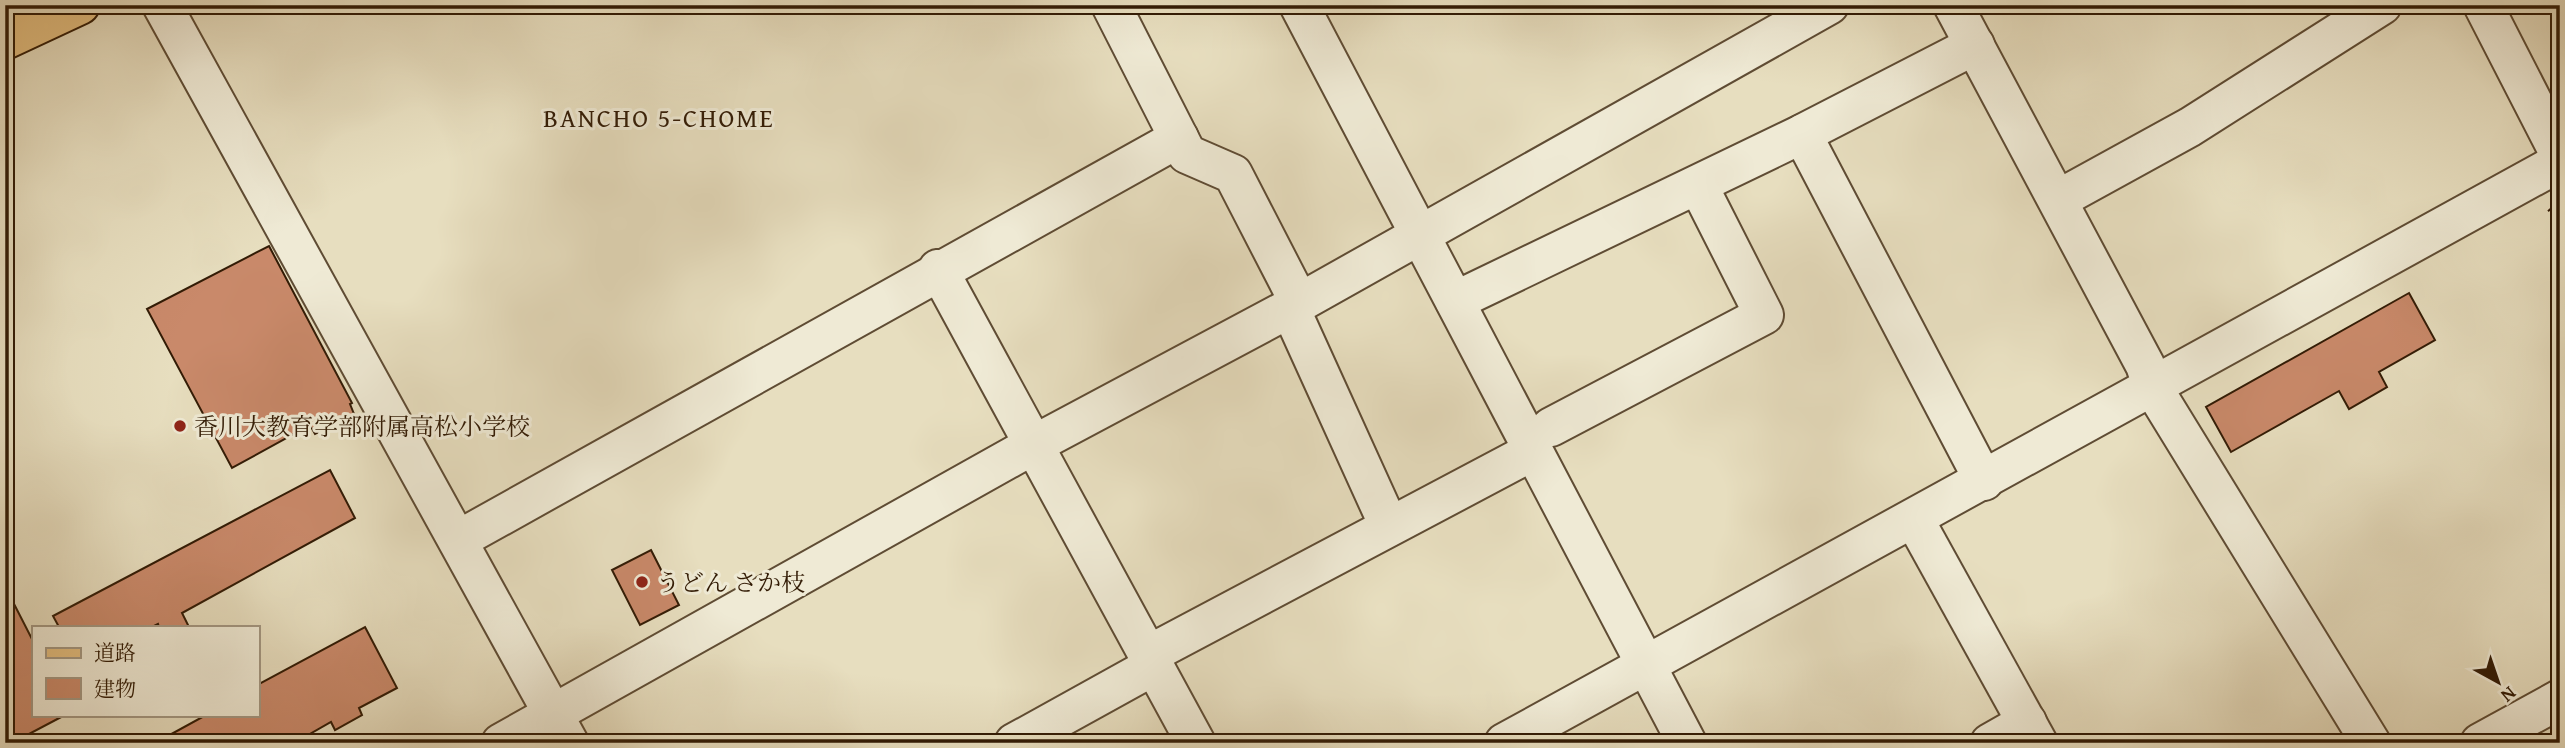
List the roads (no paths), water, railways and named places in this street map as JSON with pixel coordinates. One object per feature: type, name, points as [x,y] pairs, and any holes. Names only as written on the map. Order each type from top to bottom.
[{"type":"main road","points":[[5,40],[80,5]]},
{"type":"street","points":[[162,5],[561,728]]},
{"type":"street","points":[[1111,5],[1187,153],[1233,174],[1294,305],[1390,526]]},
{"type":"street","points":[[1298,5],[1687,743]]},
{"type":"street","points":[[501,743],[561,728],[1035,444],[1294,305],[1829,5]]},
{"type":"street","points":[[1953,5],[2059,199],[2145,365],[2153,388],[2371,743]]},
{"type":"street","points":[[2059,199],[2190,127],[2382,5]]},
{"type":"street","points":[[2483,5],[2560,155]]},
{"type":"street","points":[[1455,301],[1802,134],[1975,45]]},
{"type":"street","points":[[1802,134],[1984,481]]},
{"type":"street","points":[[458,540],[1179,138]]},
{"type":"street","points":[[1504,743],[2560,162]]},
{"type":"street","points":[[1551,427],[1764,315],[1698,184]]},
{"type":"street","points":[[938,270],[1196,743]]},
{"type":"street","points":[[1014,743],[1152,660],[1390,526],[1516,460]]},
{"type":"street","points":[[1914,519],[2033,732],[1990,743]]},
{"type":"street","points":[[2480,743],[2560,699]]},
{"type":"place","name":"香川大教育学部附属高松小学校","points":[[180,426]]},
{"type":"place","name":"うどん さか枝","points":[[642,582]]},
{"type":"district","name":"BANCHO 5-CHOME","points":[[659,117]]}]
